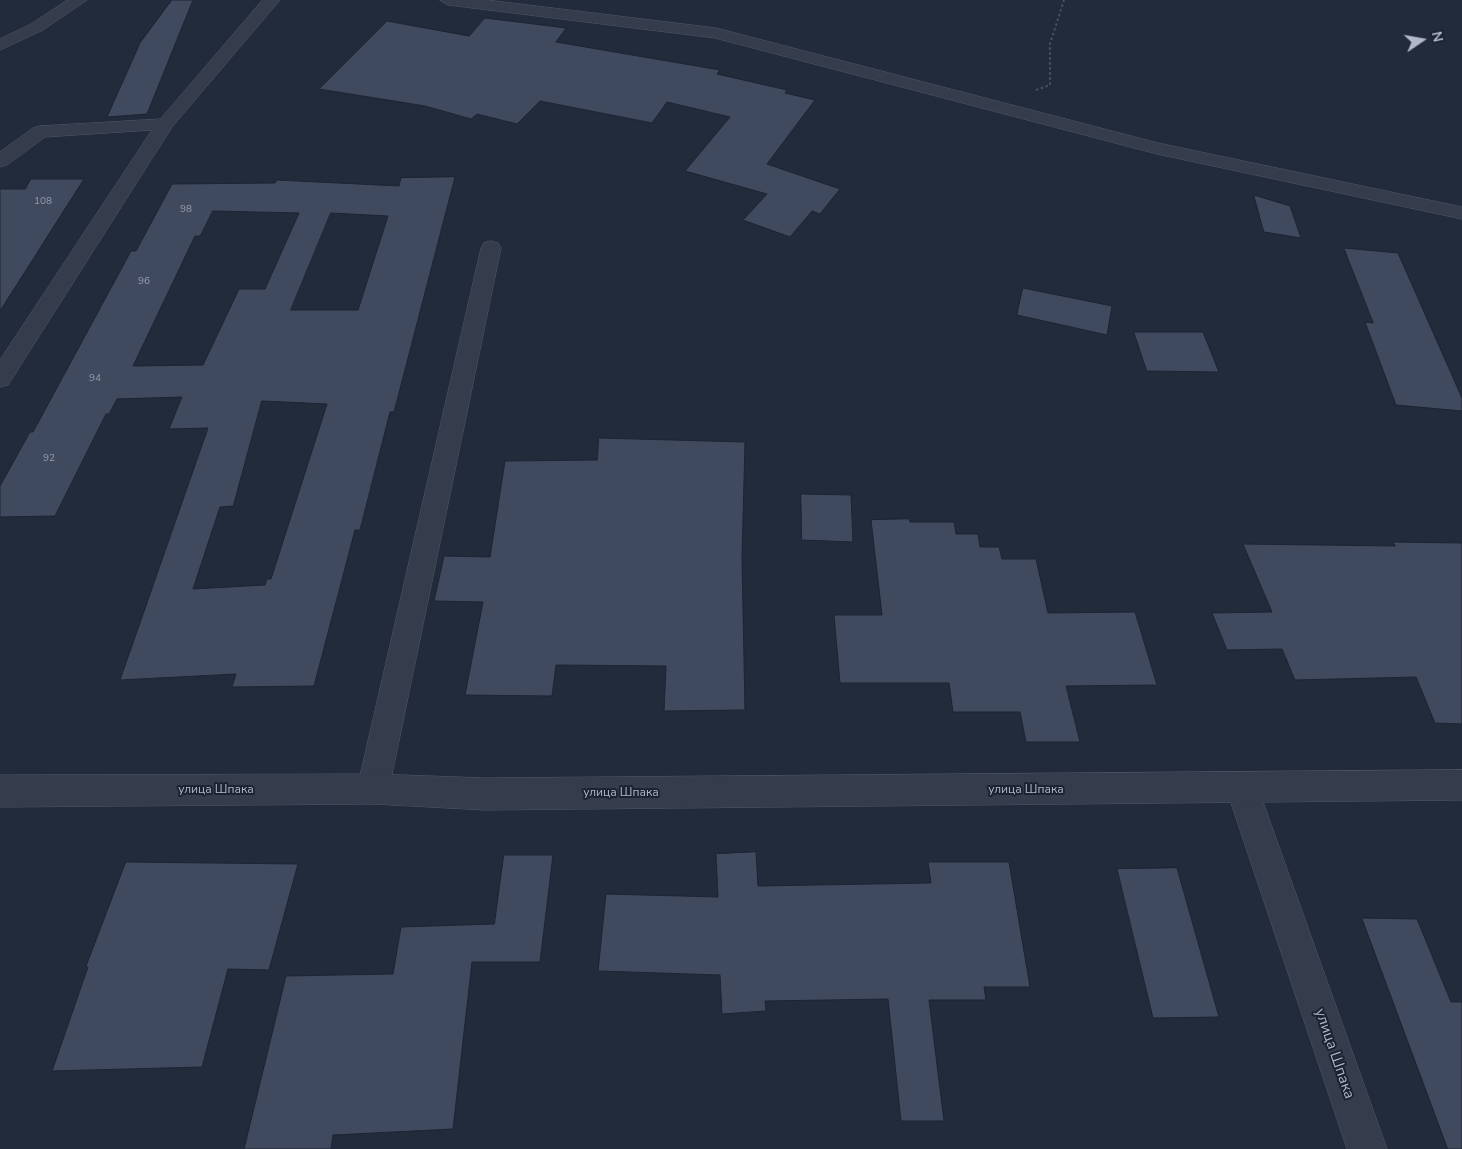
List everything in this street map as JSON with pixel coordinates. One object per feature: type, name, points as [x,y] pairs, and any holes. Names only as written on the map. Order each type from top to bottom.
[{"type":"street","points":[[0,45],[37,27],[78,0]]},
{"type":"street","points":[[448,0],[716,33],[1157,148],[1462,213]]},
{"type":"street","points":[[0,380],[165,124],[276,1]]},
{"type":"street","points":[[0,161],[40,132],[165,124]]},
{"type":"street","points":[[373,789],[492,248]]},
{"type":"street","name":"улица Шпака","points":[[0,791],[373,789],[496,794],[1462,785]]},
{"type":"street","name":"улица Шпака","points":[[1242,788],[1367,1149]]},
{"type":"path","points":[[991,105],[1050,85],[1050,44],[1064,0]]},
{"type":"building","points":[[172,0],[193,0],[147,114],[107,117],[140,43]]},
{"type":"building","points":[[485,18],[566,28],[556,42],[720,70],[717,74],[787,90],[785,93],[815,100],[767,164],[840,189],[820,214],[812,211],[790,237],[743,220],[767,194],[685,171],[730,117],[667,102],[652,123],[540,101],[517,124],[477,114],[471,119],[425,106],[319,89],[387,21],[469,36]]},
{"type":"building","points":[[455,177],[394,412],[390,412],[360,530],[355,530],[314,686],[232,687],[236,674],[120,680],[208,428],[169,429],[182,397],[117,399],[109,414],[106,414],[55,516],[0,517],[0,486],[30,432],[33,432],[131,251],[136,251],[172,184],[275,183],[277,180],[399,186],[401,178]],"holes":[[[213,211],[299,213],[265,289],[239,289],[203,365],[133,366],[195,236],[200,236]],[[331,213],[388,216],[358,310],[291,310]],[[262,401],[327,404],[271,579],[267,579],[265,585],[193,589],[220,507],[233,506]]]},
{"type":"building","points":[[31,179],[84,179],[0,311],[0,189],[25,189]]},
{"type":"building","points":[[1254,195],[1290,206],[1301,238],[1264,232]]},
{"type":"building","points":[[1344,248],[1398,253],[1462,398],[1462,411],[1396,405],[1365,322],[1373,323]]},
{"type":"building","points":[[1023,288],[1112,306],[1107,335],[1017,315]]},
{"type":"building","points":[[1134,332],[1203,332],[1219,372],[1147,371]]},
{"type":"building","points":[[599,438],[745,442],[742,558],[745,710],[664,711],[666,666],[556,665],[552,696],[465,695],[483,602],[434,601],[444,556],[490,557],[505,461],[597,460]]},
{"type":"building","points":[[801,494],[851,495],[853,542],[802,540]]},
{"type":"building","points":[[909,519],[910,522],[954,522],[956,534],[978,534],[980,547],[999,547],[1002,559],[1036,559],[1048,613],[1135,612],[1157,685],[1066,686],[1080,742],[1026,742],[1020,712],[953,712],[949,683],[840,683],[834,615],[882,615],[871,520]]},
{"type":"building","points":[[1393,542],[1462,543],[1462,724],[1435,723],[1416,677],[1295,680],[1282,649],[1227,650],[1212,613],[1272,612],[1243,544],[1395,546]]},
{"type":"building","points":[[756,852],[758,886],[931,883],[928,862],[1009,862],[1030,987],[984,987],[986,1000],[929,1000],[944,1121],[901,1121],[888,999],[765,1001],[766,1011],[722,1014],[720,975],[598,971],[606,894],[718,897],[716,854]]},
{"type":"building","points":[[504,855],[553,855],[540,962],[472,962],[453,1129],[333,1135],[331,1149],[244,1149],[286,976],[393,974],[401,927],[494,924]]},
{"type":"building","points":[[126,862],[298,864],[269,970],[228,969],[202,1067],[52,1071],[88,967],[86,967]]},
{"type":"building","points":[[1177,868],[1219,1017],[1153,1018],[1117,869]]},
{"type":"building","points":[[1362,918],[1417,919],[1451,1002],[1462,1002],[1462,1149],[1448,1149]]}]
